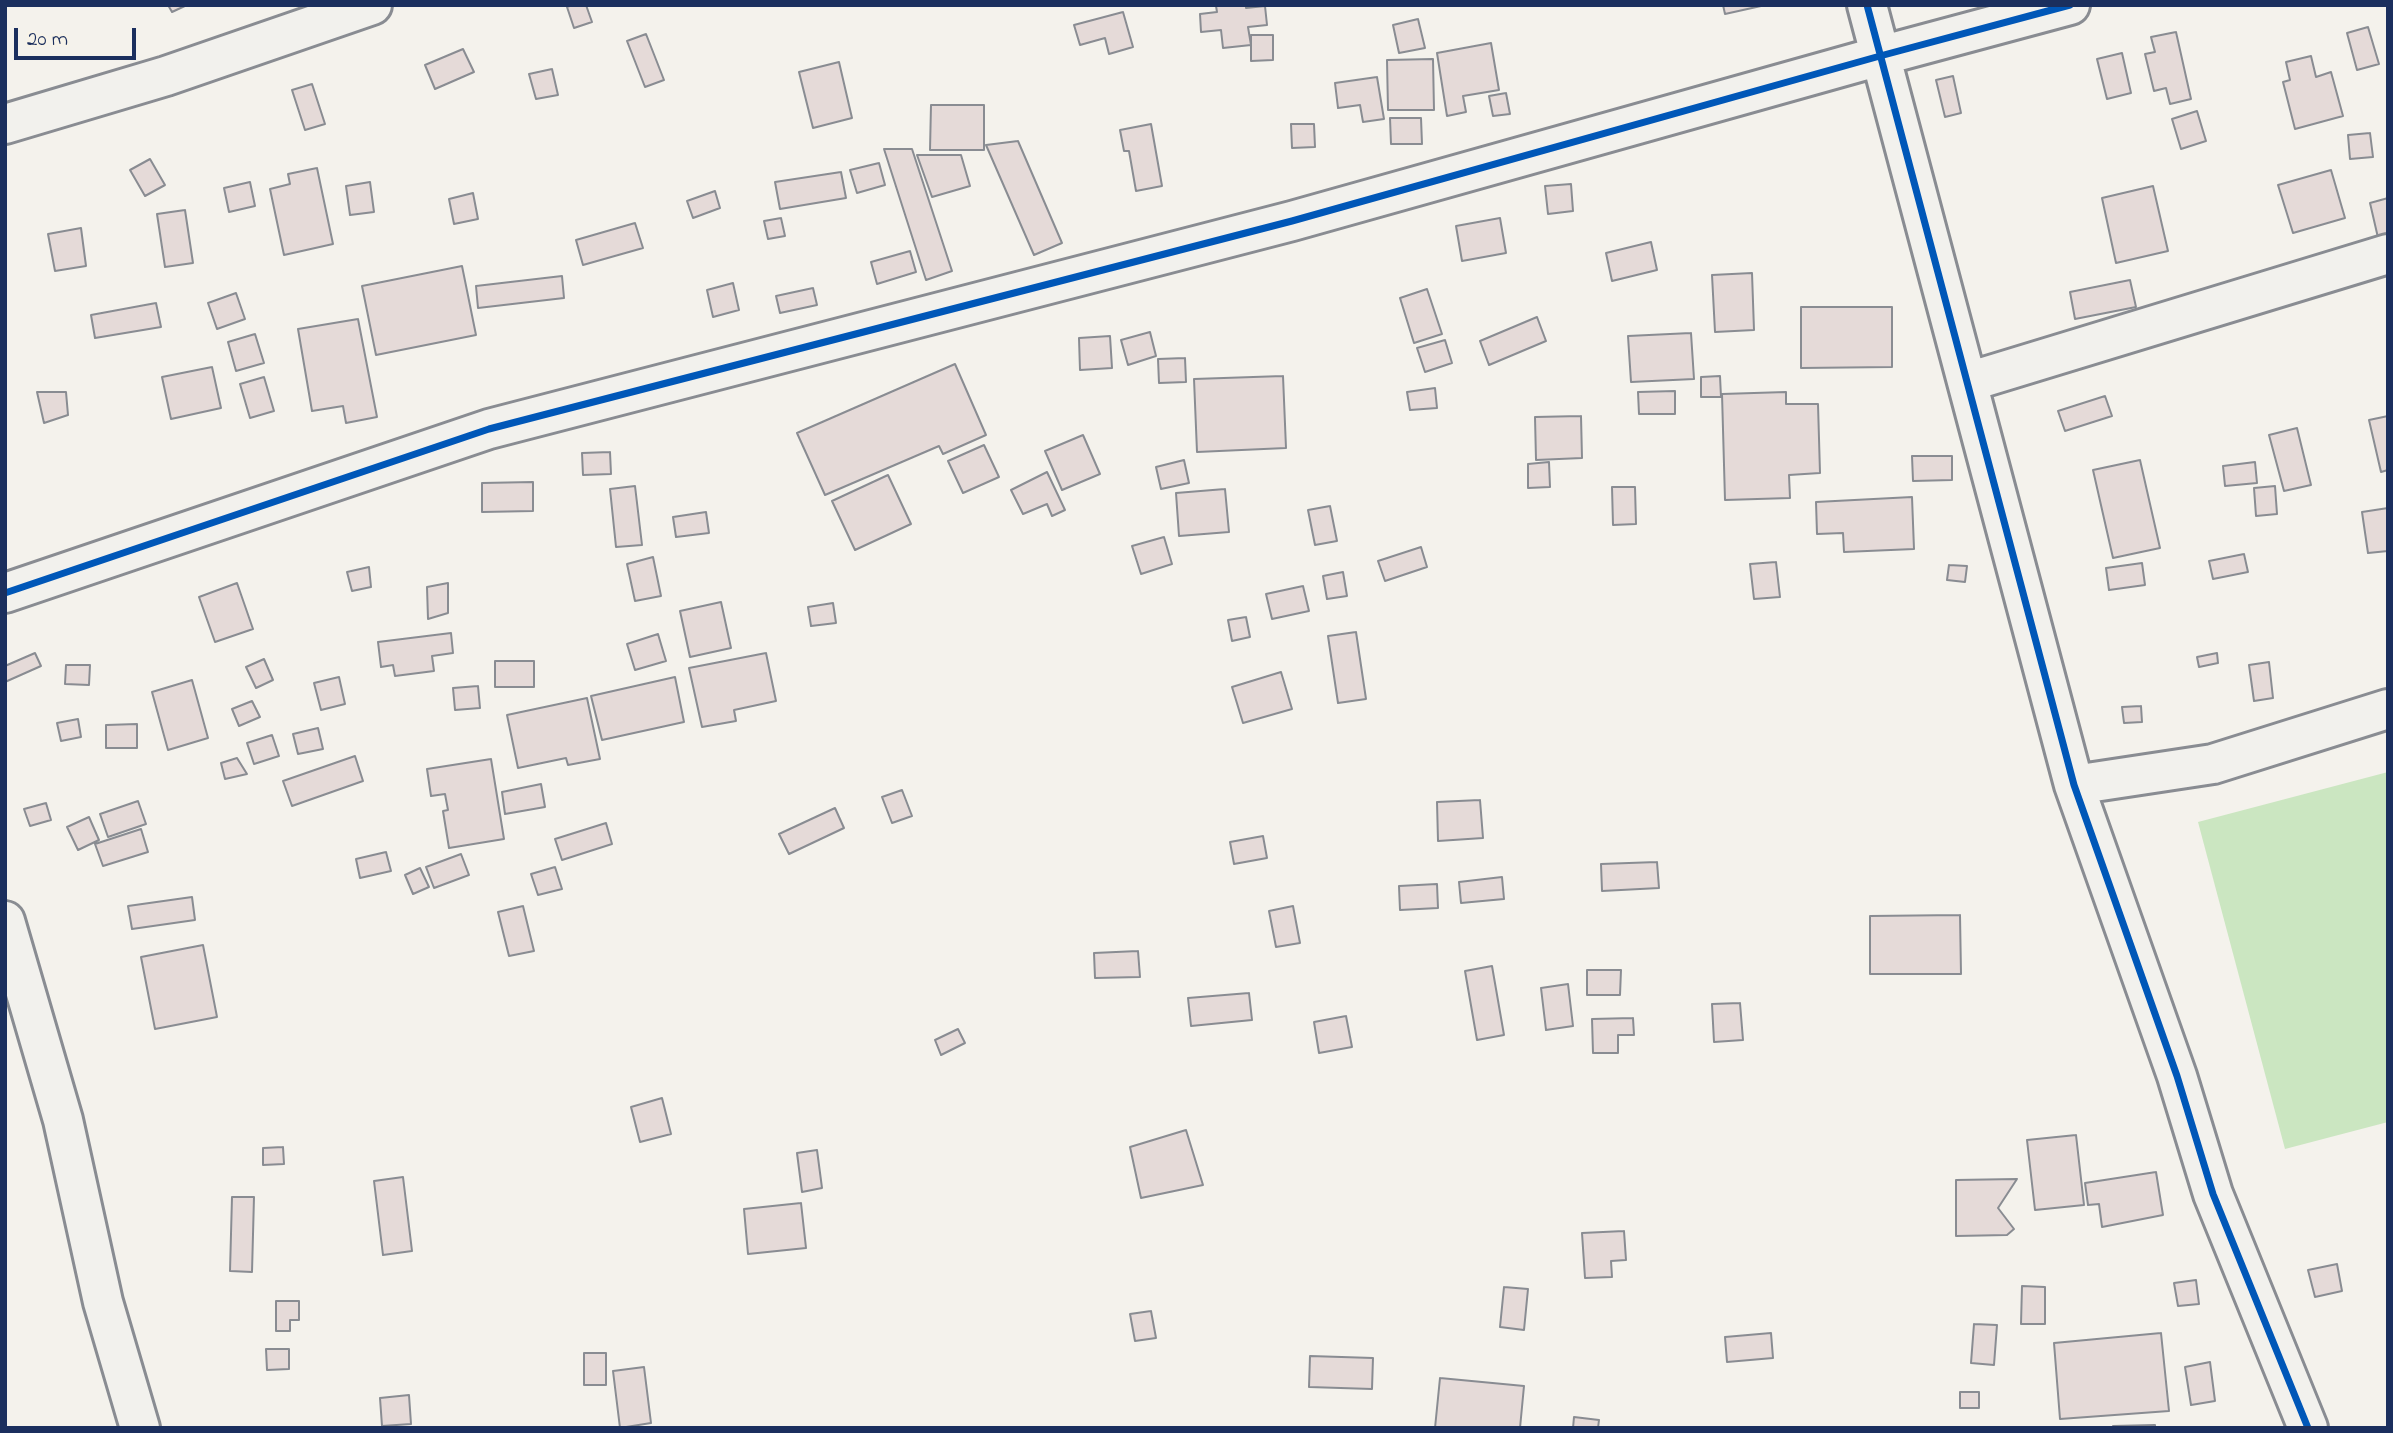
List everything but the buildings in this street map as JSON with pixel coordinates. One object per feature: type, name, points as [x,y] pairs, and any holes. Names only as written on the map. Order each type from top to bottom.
[{"type":"street","points":[[5,124],[166,76],[372,5]]},
{"type":"street","points":[[1867,5],[2074,786],[2177,1076],[2213,1194],[2308,1428]]},
{"type":"street","points":[[5,593],[489,429],[1292,221],[2070,5]]},
{"type":"street","points":[[1968,382],[2388,254]]},
{"type":"street","points":[[2074,786],[2213,764],[2388,709]]},
{"type":"street","points":[[5,921],[62,1120],[103,1301],[140,1428]]},
{"type":"green space","points":[[2388,772],[2388,1122],[2285,1149],[2198,822]]},
{"type":"cycle path","points":[[1867,5],[2074,785],[2177,1076],[2213,1194],[2308,1428]]},
{"type":"cycle path","points":[[5,593],[489,429],[1292,221],[2070,5]]}]
